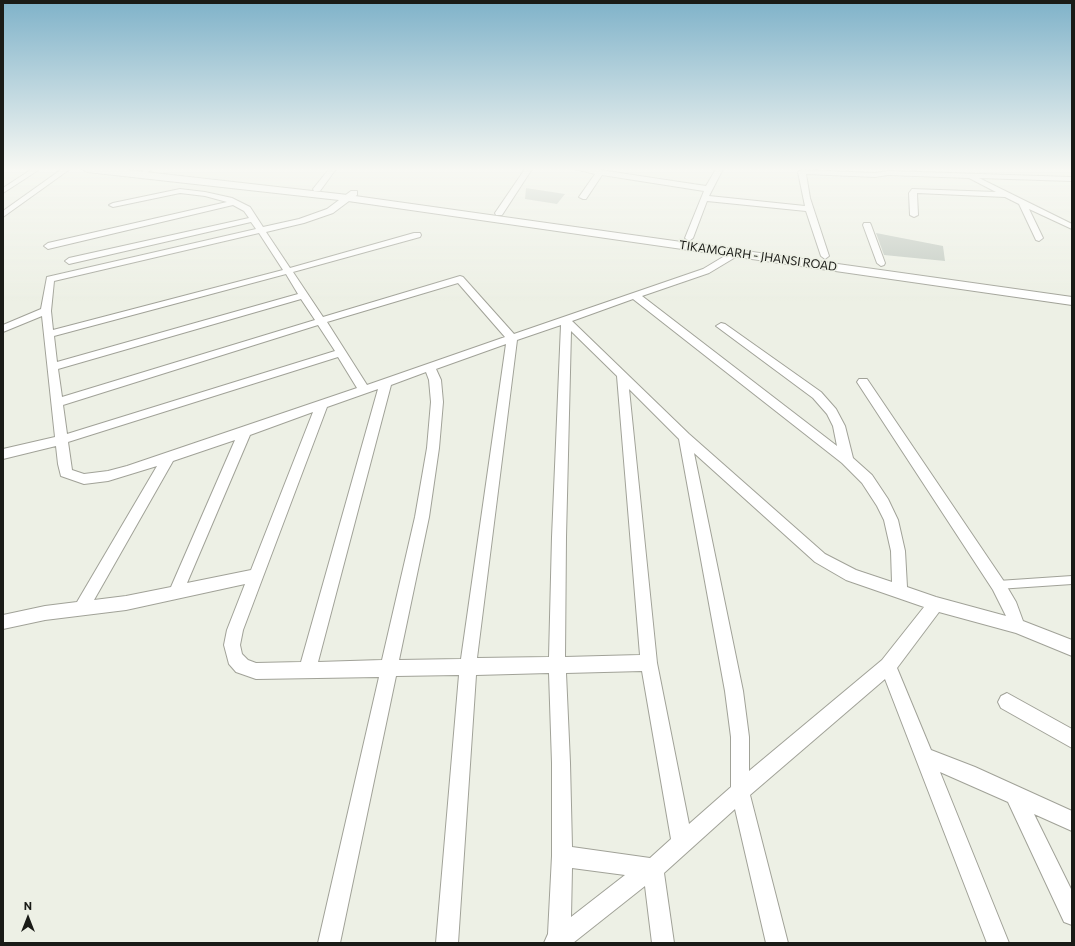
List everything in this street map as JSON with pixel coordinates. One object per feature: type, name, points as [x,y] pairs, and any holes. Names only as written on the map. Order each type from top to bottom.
[{"type":"street","points":[[48,246],[189,213]]},
{"type":"street","points":[[249,213],[321,321],[364,390]]},
{"type":"street","points":[[325,213],[316,217],[50,279],[46,311],[66,473],[84,479],[108,476],[168,458],[706,271],[736,254]]},
{"type":"street","name":"TIKAMGARH - JHANSI ROAD","points":[[478,213],[639,235],[736,254],[1072,301]]},
{"type":"street","points":[[500,213],[639,235],[689,238],[881,263],[1072,292]]},
{"type":"street","points":[[689,238],[698,213]]},
{"type":"street","points":[[811,213],[825,256]]},
{"type":"street","points":[[1027,213],[1038,238]]},
{"type":"street","points":[[1044,213],[1072,227]]},
{"type":"street","points":[[69,261],[253,219]]},
{"type":"street","points":[[867,225],[881,263]]},
{"type":"street","points":[[48,334],[288,271],[417,235]]},
{"type":"street","points":[[57,403],[460,279],[512,338],[468,667],[447,943]]},
{"type":"street","points":[[52,367],[304,295]]},
{"type":"street","points":[[634,295],[847,460],[866,479],[891,520],[898,551],[900,592]]},
{"type":"street","points":[[3,329],[46,311]]},
{"type":"street","points":[[566,320],[685,437],[820,558],[850,575],[936,604],[1016,626],[1072,648]]},
{"type":"street","points":[[557,941],[562,856],[561,763],[557,665],[559,537],[566,320]]},
{"type":"street","points":[[721,326],[818,395],[832,412],[839,426],[847,460]]},
{"type":"street","points":[[3,454],[61,440],[341,353]]},
{"type":"street","points":[[329,943],[422,517],[433,448],[437,402],[435,380],[430,367]]},
{"type":"street","points":[[622,375],[649,663],[682,842]]},
{"type":"street","points":[[307,670],[386,382]]},
{"type":"street","points":[[863,382],[998,585],[1011,607],[1016,626]]},
{"type":"street","points":[[322,404],[235,630],[232,645],[235,658],[242,666],[256,671],[649,663]]},
{"type":"street","points":[[176,592],[245,432]]},
{"type":"street","points":[[685,437],[734,691],[740,737],[740,791],[777,943]]},
{"type":"street","points":[[81,609],[168,458]]},
{"type":"street","points":[[3,622],[45,613],[126,603],[257,575]]},
{"type":"street","points":[[557,941],[630,884],[653,869],[740,791],[888,666],[936,604]]},
{"type":"street","points":[[888,666],[998,943]]},
{"type":"street","points":[[1007,702],[1072,739]]},
{"type":"street","points":[[924,757],[1015,795],[1072,821]]},
{"type":"street","points":[[1015,795],[1072,914]]},
{"type":"street","points":[[562,856],[653,869]]},
{"type":"street","points":[[653,869],[663,943]]},
{"type":"lane","points":[[998,585],[1072,580]]},
{"type":"building","points":[[876,233],[943,246],[945,261],[884,255]]}]
